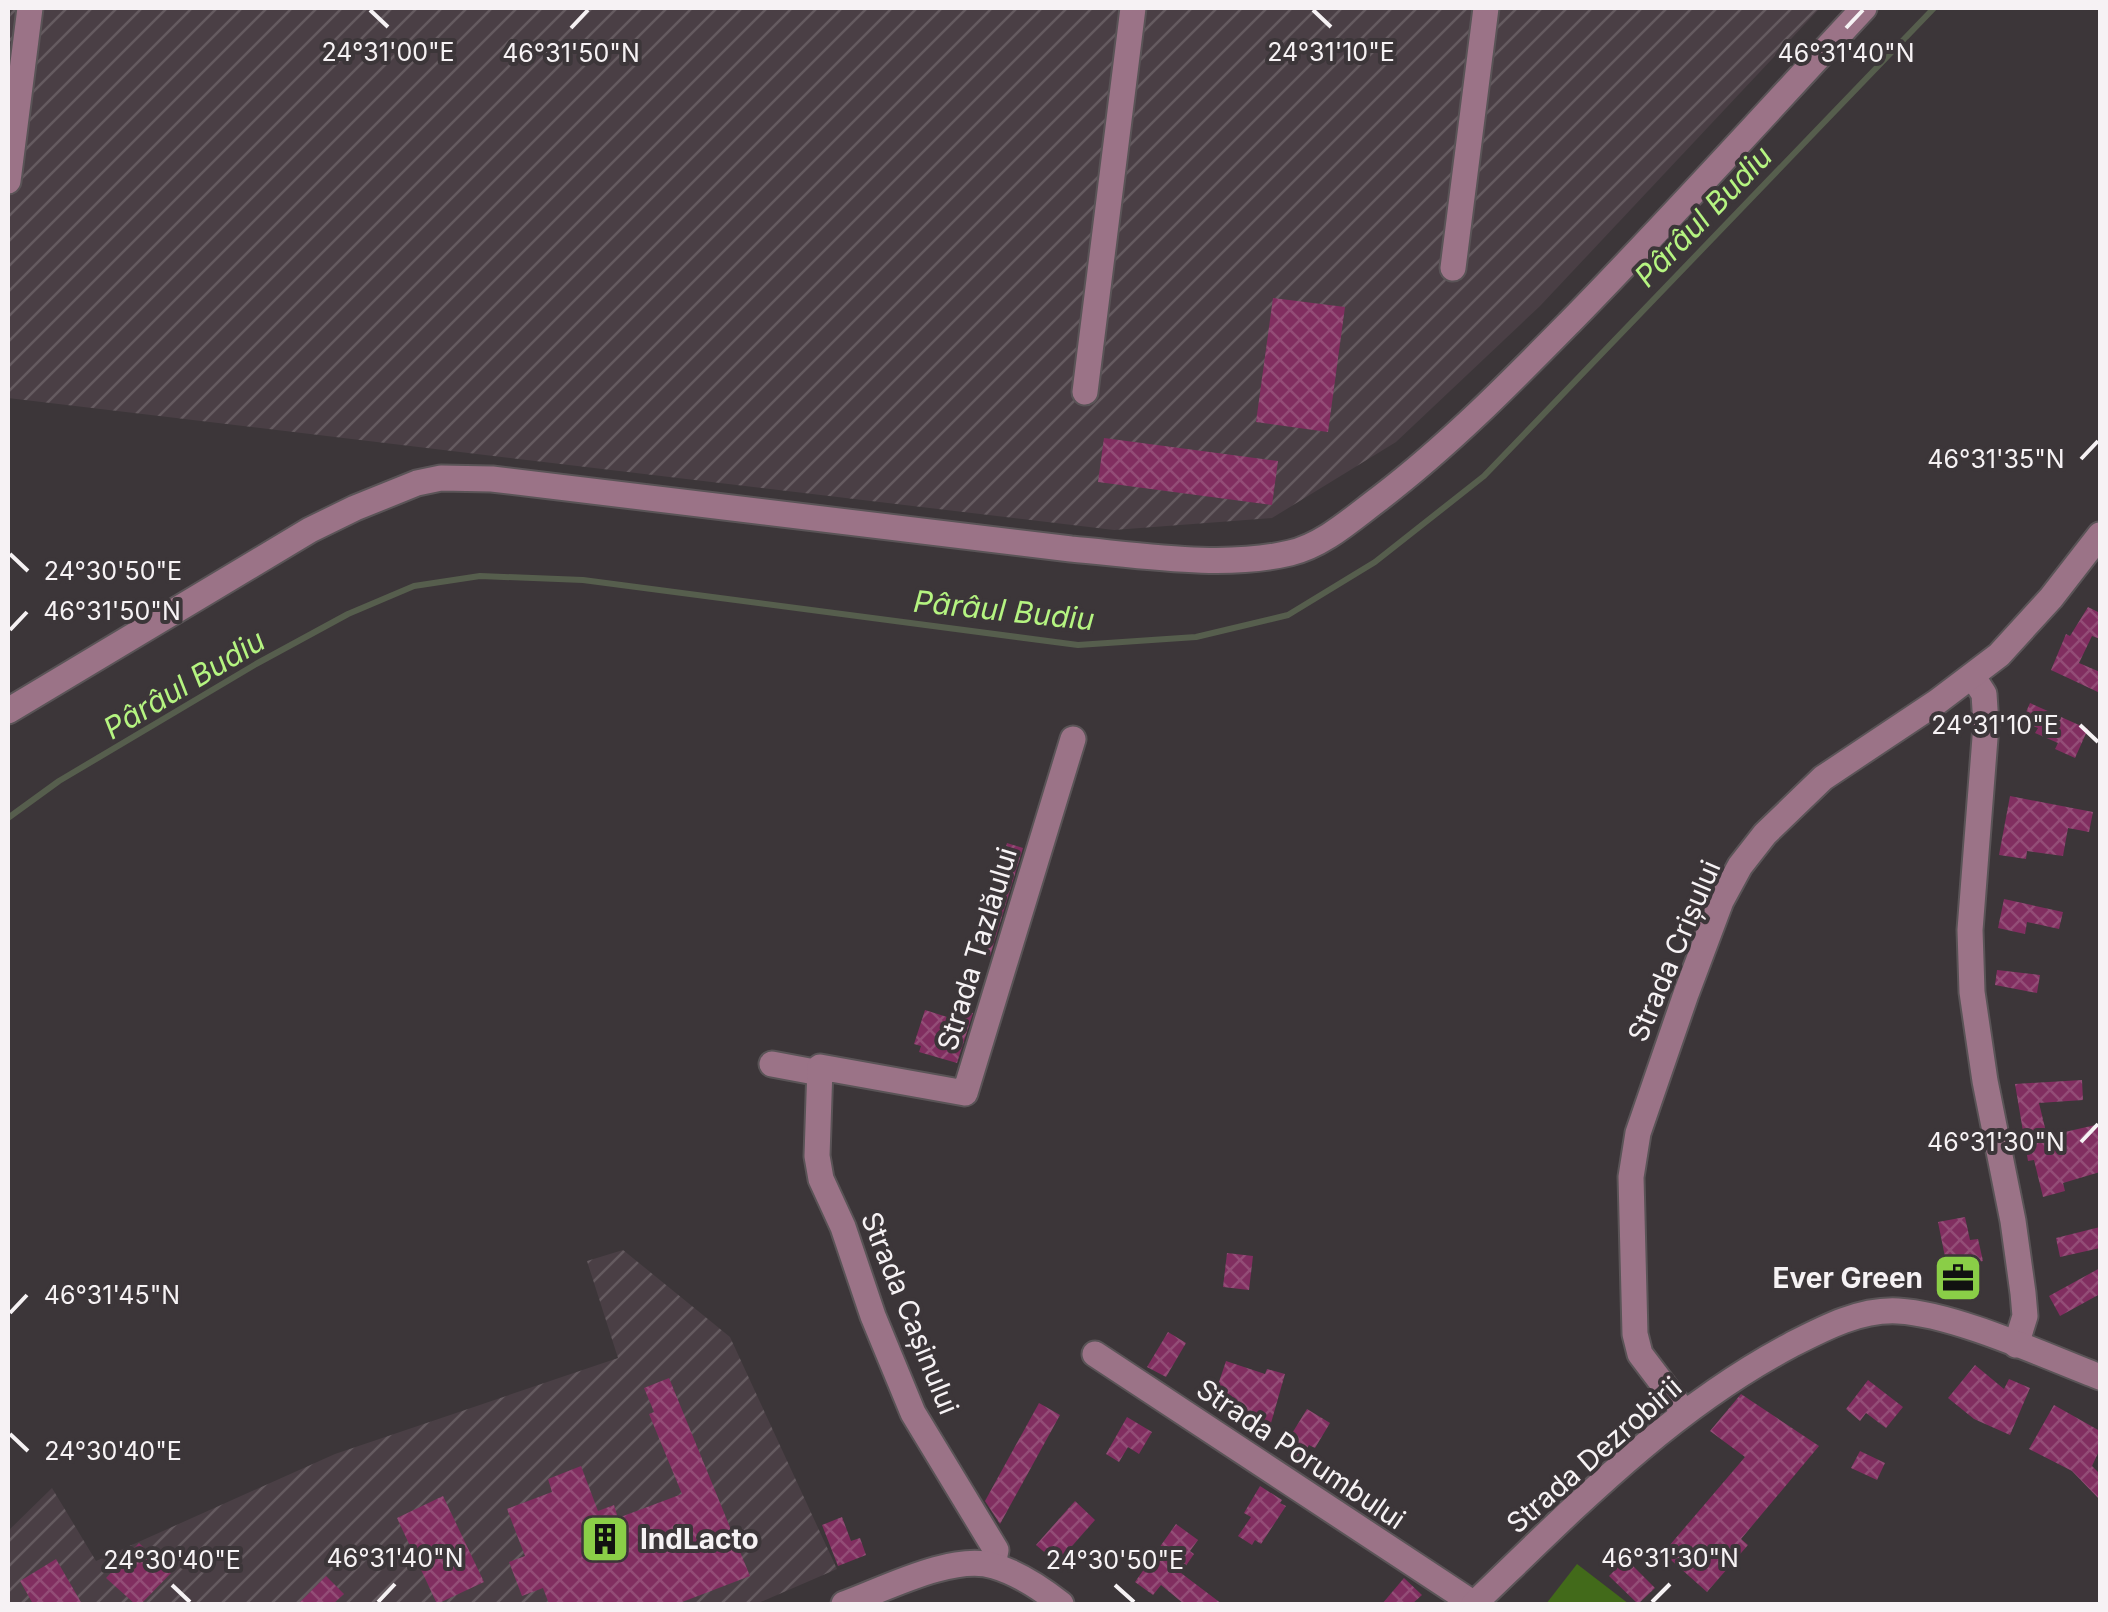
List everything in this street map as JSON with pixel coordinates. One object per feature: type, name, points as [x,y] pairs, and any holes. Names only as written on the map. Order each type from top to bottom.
[{"type":"street","points":[[8,181],[30,8]]},
{"type":"street","points":[[1085,392],[1133,8]]},
{"type":"street","points":[[1454,268],[1486,8]]},
{"type":"street","points":[[8,711],[310,530],[400,489],[440,478],[492,480],[1145,556],[1243,560],[1293,553],[1326,538],[1361,512],[1438,453],[1488,407],[1649,242],[1864,8]]},
{"type":"street","name":"Strada Crișului","points":[[1684,1412],[1640,1354],[1635,1334],[1631,1177],[1650,1090],[1722,901],[1740,866],[1766,834],[1823,778],[1999,656],[2100,535]]},
{"type":"street","points":[[1973,677],[1984,694],[1986,725],[1970,930],[1972,992],[1984,1081],[2024,1293],[2025,1316],[2016,1345]]},
{"type":"street","name":"Strada Tazlăului","points":[[820,1070],[965,1093],[1072,739]]},
{"type":"street","points":[[772,1064],[820,1070]]},
{"type":"street","name":"Strada Cașinului","points":[[820,1070],[817,1156],[822,1179],[844,1227],[873,1316],[913,1413],[996,1550],[993,1566]]},
{"type":"street","name":"Strada Dezrobirii","points":[[1474,1604],[1602,1480],[1684,1412],[1780,1351],[1839,1322],[1895,1311],[1928,1315],[2100,1377]]},
{"type":"street","name":"Strada Porumbului","points":[[1096,1354],[1474,1604]]},
{"type":"street","points":[[844,1604],[940,1569],[968,1563],[993,1566],[1041,1589],[1062,1604]]},
{"type":"shaded area","points":[[11,8],[1820,8],[1540,306],[1396,442],[1272,518],[1114,530],[8,398]]},
{"type":"shaded area","points":[[623,1250],[730,1337],[837,1569],[756,1604],[8,1604],[8,1531],[52,1488],[96,1561],[335,1454],[618,1358],[587,1261]]},
{"type":"green space","points":[[1577,1564],[1629,1604],[1546,1604]]},
{"type":"building","points":[[1273,298],[1345,307],[1328,432],[1256,422]]},
{"type":"building","points":[[1104,438],[1278,461],[1272,505],[1098,482]]},
{"type":"building","points":[[2088,607],[2100,613],[2100,639],[2092,636],[2079,663],[2100,672],[2100,693],[2051,670],[2066,634],[2070,636]]},
{"type":"building","points":[[2030,703],[2088,729],[2075,758],[2055,749],[2058,743],[2035,733],[2038,728],[2022,721]]},
{"type":"building","points":[[2010,796],[2093,812],[2089,832],[2068,828],[2063,856],[2027,851],[2026,859],[1999,855]]},
{"type":"building","points":[[1007,843],[1023,848],[990,956],[976,951]]},
{"type":"building","points":[[2004,899],[2063,912],[2059,929],[2027,922],[2025,934],[1998,928]]},
{"type":"building","points":[[1997,970],[2040,975],[2037,993],[1995,985]]},
{"type":"building","points":[[925,1010],[963,1022],[966,1011],[973,1013],[957,1063],[919,1052],[921,1046],[914,1044]]},
{"type":"building","points":[[2082,1080],[2083,1100],[2039,1103],[2047,1136],[2100,1124],[2100,1172],[2063,1183],[2065,1191],[2043,1197],[2034,1160],[2028,1161],[2015,1084]]},
{"type":"building","points":[[1965,1217],[1970,1240],[1978,1239],[1983,1261],[1966,1264],[1970,1288],[1952,1292],[1938,1222]]},
{"type":"building","points":[[2100,1227],[2100,1248],[2060,1257],[2056,1238]]},
{"type":"building","points":[[1227,1253],[1253,1256],[1249,1290],[1223,1287]]},
{"type":"building","points":[[2100,1268],[2100,1294],[2060,1316],[2049,1296]]},
{"type":"building","points":[[1168,1332],[1186,1343],[1166,1377],[1147,1367]]},
{"type":"building","points":[[1226,1361],[1265,1374],[1267,1369],[1285,1374],[1269,1430],[1210,1409]]},
{"type":"building","points":[[1975,1365],[2004,1389],[2009,1379],[2030,1388],[2010,1435],[1974,1419],[1948,1398]]},
{"type":"building","name":"IndLacto","points":[[669,1378],[750,1576],[677,1604],[549,1604],[543,1588],[522,1596],[509,1562],[525,1556],[507,1509],[552,1492],[548,1479],[581,1466],[598,1511],[614,1505],[618,1518],[682,1494],[649,1414],[654,1412],[644,1388]]},
{"type":"building","points":[[1868,1380],[1903,1407],[1886,1428],[1866,1413],[1860,1421],[1846,1409]]},
{"type":"building","points":[[1741,1394],[1819,1446],[1741,1539],[1748,1545],[1707,1592],[1663,1553],[1745,1457],[1710,1431]]},
{"type":"building","points":[[1039,1403],[1060,1415],[1000,1524],[985,1501]]},
{"type":"building","points":[[2054,1405],[2100,1431],[2100,1449],[2092,1466],[2100,1474],[2100,1500],[2072,1471],[2029,1449]]},
{"type":"building","points":[[1307,1409],[1330,1423],[1315,1448],[1309,1445],[1301,1458],[1283,1448]]},
{"type":"building","points":[[1127,1417],[1152,1432],[1139,1454],[1128,1447],[1119,1462],[1106,1454]]},
{"type":"building","points":[[1860,1451],[1885,1463],[1877,1480],[1851,1468]]},
{"type":"building","points":[[1260,1486],[1286,1506],[1261,1544],[1255,1540],[1252,1545],[1238,1536],[1251,1517],[1244,1513]]},
{"type":"building","points":[[443,1496],[484,1582],[437,1604],[397,1518]]},
{"type":"building","points":[[1075,1501],[1095,1520],[1057,1563],[1036,1545]]},
{"type":"building","points":[[842,1517],[851,1541],[860,1538],[866,1555],[838,1566],[822,1525]]},
{"type":"building","points":[[1176,1524],[1198,1540],[1181,1573],[1222,1604],[1184,1604],[1161,1585],[1153,1595],[1135,1582]]},
{"type":"building","points":[[139,1543],[171,1573],[141,1604],[135,1604],[106,1578]]},
{"type":"building","points":[[56,1559],[82,1604],[33,1604],[20,1581]]},
{"type":"building","points":[[1626,1559],[1655,1588],[1638,1604],[1609,1576]]},
{"type":"building","points":[[326,1576],[344,1594],[333,1604],[298,1604]]},
{"type":"building","points":[[1404,1578],[1422,1595],[1412,1604],[1382,1604]]},
{"type":"waterway","name":"Pârâul Budiu","points":[[8,818],[59,781],[256,664],[348,614],[414,586],[480,576],[583,580],[1078,645],[1196,637],[1288,615],[1375,562],[1484,476],[1934,8]]},
{"type":"place","name":"Ever Green","points":[[1958,1278]]},
{"type":"place","name":"IndLacto","points":[[605,1539]]}]
